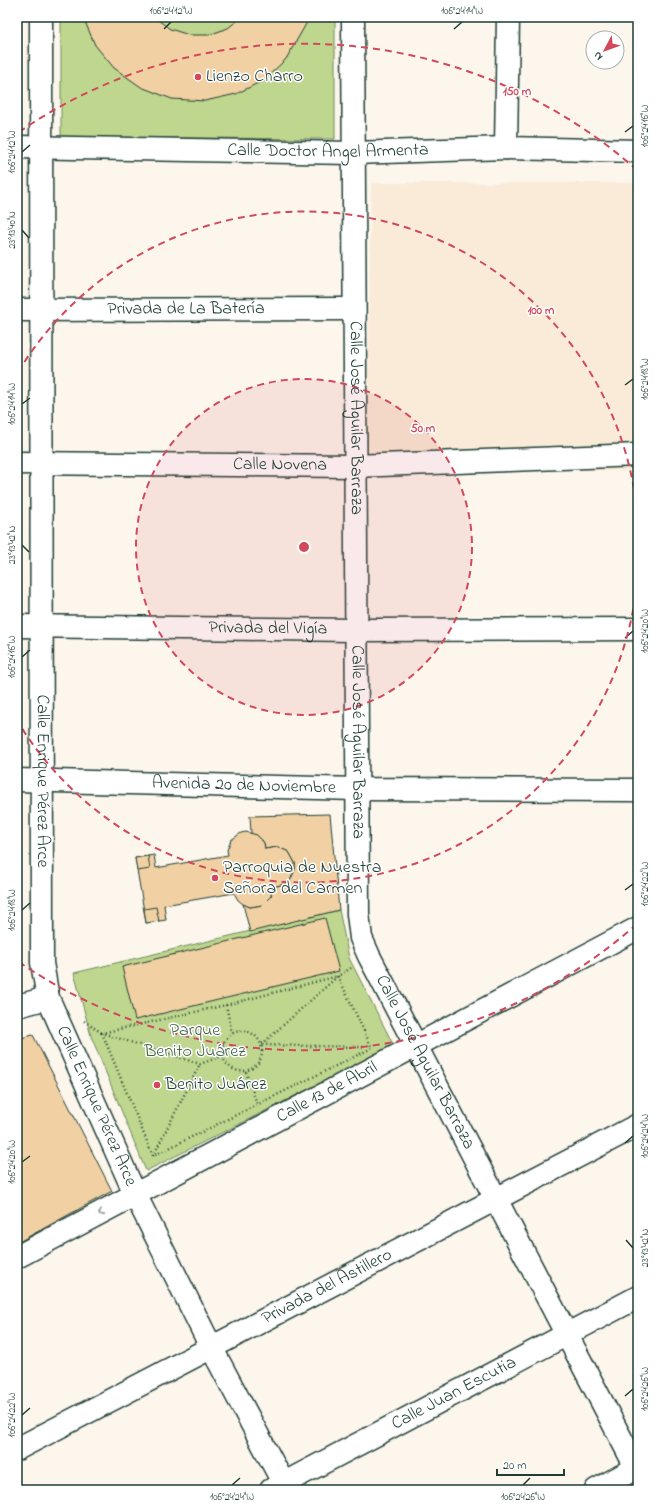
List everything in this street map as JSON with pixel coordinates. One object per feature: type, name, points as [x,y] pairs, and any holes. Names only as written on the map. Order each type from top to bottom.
[{"type":"street","name":"Calle Enrique Pérez Arce","points":[[41,17],[42,963],[48,998],[135,1194],[280,1488]]},
{"type":"street","name":"Calle José Aguilar Barraza","points":[[353,17],[358,914],[361,938],[416,1046],[638,1468]]},
{"type":"street","points":[[506,148],[508,17]]},
{"type":"street","name":"Calle Doctor Ángel Armenta","points":[[17,147],[354,153],[506,148],[638,150]]},
{"type":"street","name":"Privada de La Batería","points":[[17,310],[354,309]]},
{"type":"street","name":"Calle Novena","points":[[17,463],[355,466],[638,455]]},
{"type":"street","name":"Privada del Vigía","points":[[17,626],[356,630],[638,629]]},
{"type":"street","name":"Avenida 20 de Noviembre","points":[[17,780],[357,789],[638,790]]},
{"type":"street","name":"Calle 13 de Abril","points":[[17,1257],[638,928]]},
{"type":"street","points":[[17,1006],[48,998]]},
{"type":"street","name":"Privada del Astillero","points":[[17,1449],[638,1125]]},
{"type":"street","name":"Calle Juan Escutia","points":[[280,1488],[638,1297]]},
{"type":"street","points":[[596,1490],[638,1468]]},
{"type":"path","points":[[261,1045],[338,976],[369,956]]},
{"type":"path","points":[[102,1033],[226,1005],[338,976]]},
{"type":"path","points":[[338,976],[372,1048]]},
{"type":"path","points":[[226,1005],[232,1033]]},
{"type":"path","points":[[78,1018],[102,1033],[200,1064],[222,1056]]},
{"type":"path","points":[[239,1031],[253,1034],[261,1045],[262,1056],[259,1062],[256,1066],[246,1072],[233,1070],[224,1062],[222,1056],[222,1045],[232,1033],[239,1031]]},
{"type":"path","points":[[102,1033],[153,1156]]},
{"type":"path","points":[[261,1045],[380,1047]]},
{"type":"path","points":[[153,1156],[372,1048]]},
{"type":"path","points":[[150,1162],[200,1064]]},
{"type":"path","points":[[246,1072],[257,1104]]},
{"type":"shaded area","points":[[371,183],[638,183],[638,472],[367,462]]},
{"type":"green space","name":"Lienzo Charro","points":[[61,17],[335,17],[335,139],[61,137]]},
{"type":"green space","name":"Parque Benito Juárez","points":[[339,910],[349,958],[394,1046],[146,1171],[91,1036],[74,973]]},
{"type":"building","points":[[83,17],[154,17],[170,29],[189,35],[209,35],[228,28],[242,17],[307,17],[306,24],[286,59],[264,80],[236,94],[205,101],[172,99],[141,87],[114,68],[95,45]]},
{"type":"building","points":[[330,814],[339,910],[250,932],[243,904],[250,907],[262,905],[271,896],[272,887],[285,884],[290,881],[295,869],[295,863],[289,852],[278,847],[265,849],[264,843],[261,839],[251,833],[250,816]]},
{"type":"building","name":"Parroquia de Nuestra Señora del Carmen","points":[[246,832],[257,835],[264,843],[265,849],[278,847],[289,852],[295,863],[295,869],[290,881],[285,884],[272,887],[271,896],[262,905],[250,907],[243,904],[238,900],[234,893],[164,905],[166,920],[146,923],[135,858],[154,855],[156,868],[228,855],[227,850],[231,840],[241,833]]},
{"type":"building","points":[[148,856],[150,869],[137,871],[135,858]]},
{"type":"building","points":[[156,907],[159,921],[146,923],[144,909]]},
{"type":"building","points":[[325,918],[339,971],[135,1020],[122,967]]},
{"type":"building","points":[[33,1035],[112,1191],[17,1243],[17,1039]]},
{"type":"place","name":"Lienzo Charro","points":[[198,77]]},
{"type":"place","name":"Parroquia de Nuestra Señora del Carmen","points":[[215,878]]},
{"type":"place","name":"Benito Juárez","points":[[157,1085]]}]
